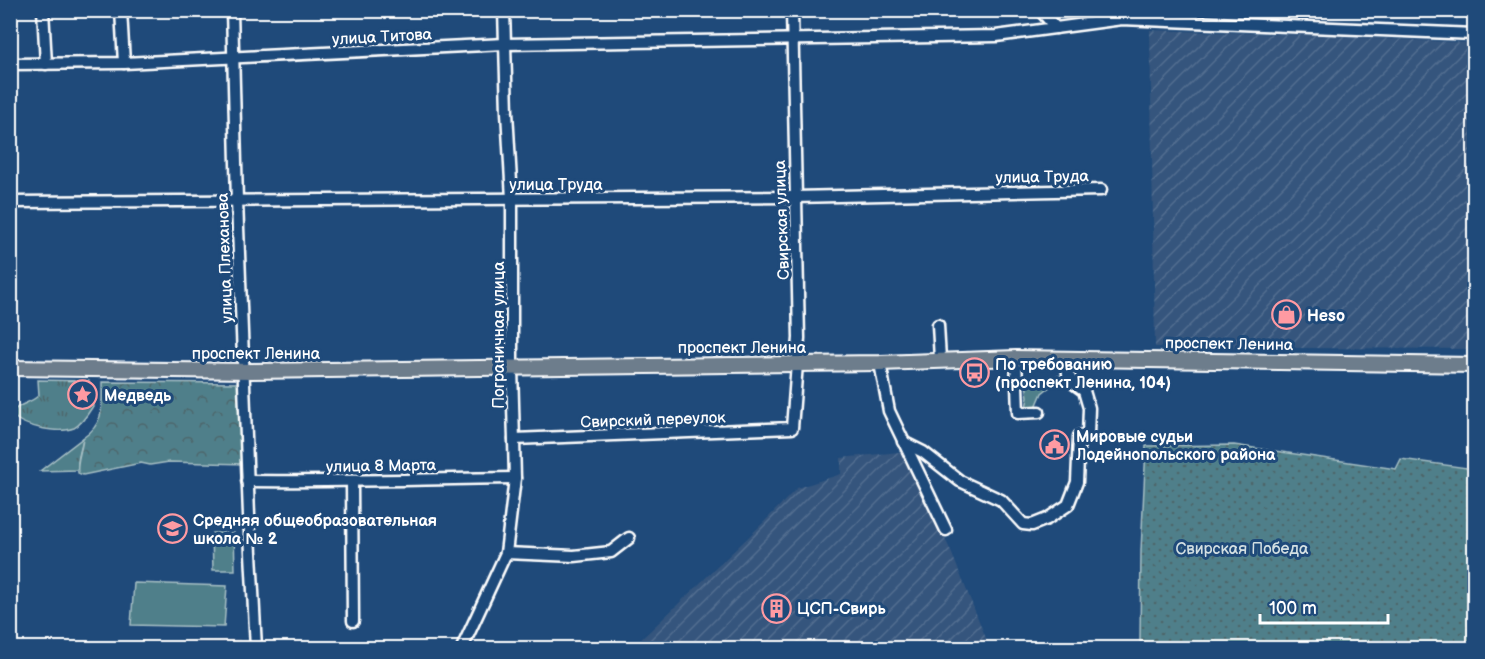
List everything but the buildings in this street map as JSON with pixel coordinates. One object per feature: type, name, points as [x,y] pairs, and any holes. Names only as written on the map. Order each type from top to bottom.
[{"type":"main road","name":"проспект Ленина","points":[[10,368],[243,370],[880,363],[1016,358],[1474,364]]},
{"type":"street","points":[[44,10],[46,64]]},
{"type":"street","points":[[121,10],[123,63]]},
{"type":"street","name":"улица Плеханова","points":[[232,10],[247,481],[256,648]]},
{"type":"street","name":"Пограничная улица","points":[[462,648],[506,553],[515,478],[512,367],[512,199],[504,10]]},
{"type":"street","name":"Свирская улица","points":[[792,10],[799,338],[792,428]]},
{"type":"street","points":[[1040,10],[1056,28]]},
{"type":"street","name":"улица Титова","points":[[10,64],[123,63],[505,44],[996,36],[1122,20],[1474,34]]},
{"type":"street","name":"улица Труда","points":[[10,202],[795,197],[1101,190]]},
{"type":"street","points":[[938,325],[940,359]]},
{"type":"street","points":[[1016,358],[1018,413],[1039,412]]},
{"type":"street","points":[[903,442],[923,452],[960,481],[1001,500],[1023,524],[1032,525],[1047,519],[1068,505],[1077,482],[1079,436],[1088,435],[1089,408],[1084,391],[1073,383],[1068,375],[1067,358]]},
{"type":"street","points":[[880,363],[888,411],[946,530]]},
{"type":"street","name":"Свирский переулок","points":[[514,440],[792,428]]},
{"type":"street","name":"улица 8 Марта","points":[[247,481],[352,482],[515,478]]},
{"type":"street","points":[[352,482],[353,621]]},
{"type":"street","points":[[506,553],[574,555],[611,552],[629,538]]},
{"type":"shaded area","points":[[1150,30],[1474,43],[1474,349],[1155,347]]},
{"type":"shaded area","points":[[899,452],[905,456],[950,549],[990,648],[632,648],[797,488],[841,474],[841,458]]},
{"type":"shaded area","points":[[240,639],[241,648],[124,648],[124,643]]},
{"type":"green space","points":[[1059,376],[1056,382],[1042,393],[1036,407],[1026,408],[1028,397],[1025,377],[1037,379]]},
{"type":"green space","points":[[38,380],[89,381],[93,406],[80,424],[67,430],[50,430],[22,422],[11,413],[39,395]]},
{"type":"green space","points":[[102,382],[244,383],[244,464],[169,462],[150,465],[141,463],[83,475],[78,473],[83,438],[95,426],[101,413]]},
{"type":"green space","points":[[1473,383],[1474,383],[1474,469]]},
{"type":"green space","points":[[83,438],[78,470],[40,471]]},
{"type":"green space","name":"Свирская Победа","points":[[1234,445],[1396,469],[1401,459],[1474,469],[1474,648],[1179,648],[1140,641],[1146,446]]},
{"type":"green space","points":[[212,533],[234,533],[235,570],[213,570]]},
{"type":"green space","points":[[134,583],[227,586],[224,627],[131,625]]},
{"type":"place","name":"Heso","points":[[1286,315]]},
{"type":"place","name":"По требованию (проспект Ленина, 104)","points":[[974,373]]},
{"type":"place","name":"Медведь","points":[[83,395]]},
{"type":"place","name":"Мировые судьи Лодейнопольского района","points":[[1055,445]]},
{"type":"place","name":"Средняя общеобразовательная школа № 2","points":[[172,529]]},
{"type":"place","name":"ЦСП-Свирь","points":[[776,608]]}]
